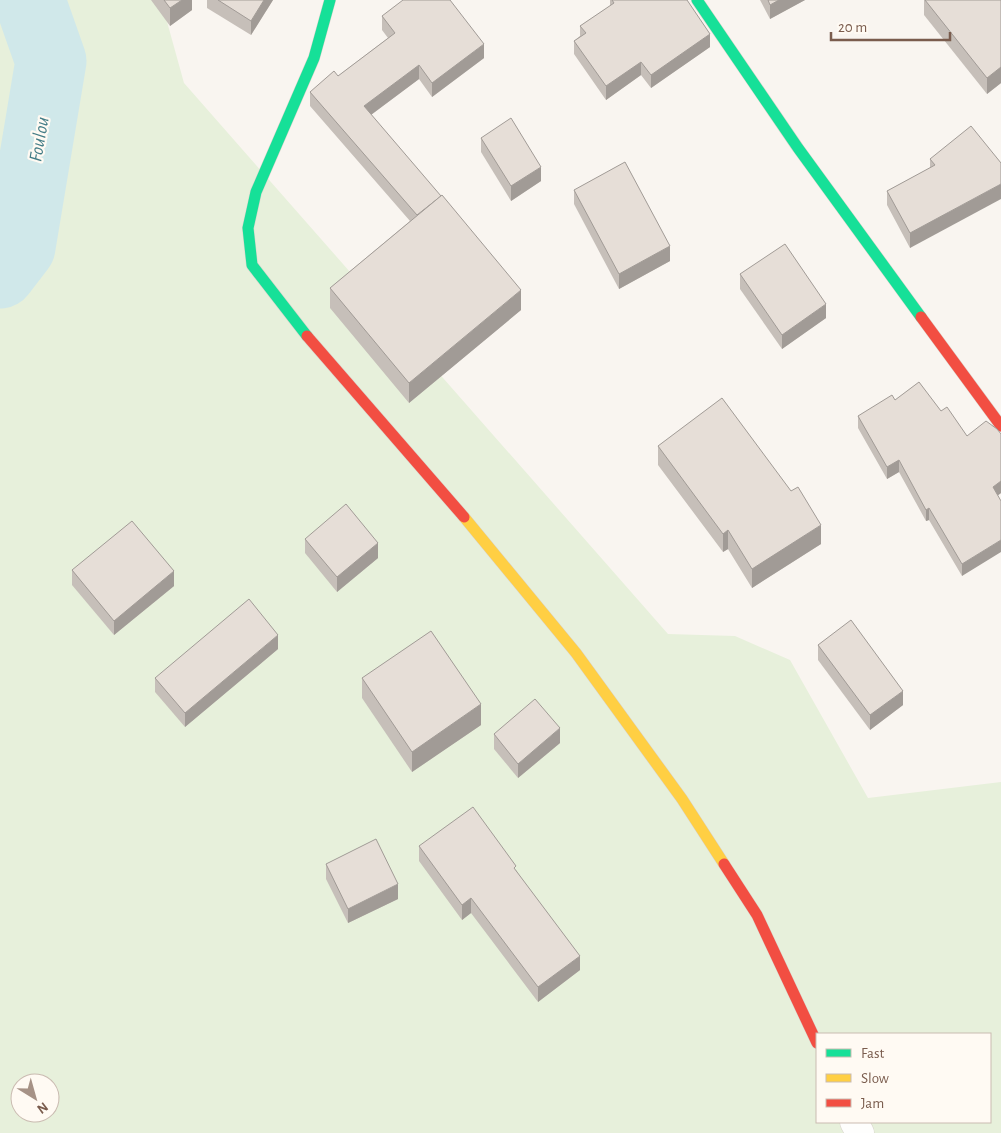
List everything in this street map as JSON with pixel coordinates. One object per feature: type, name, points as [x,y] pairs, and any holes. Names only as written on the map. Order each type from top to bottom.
[{"type":"street","points":[[330,0],[314,58],[256,192],[248,228],[252,265],[298,325],[446,495],[576,653],[682,799],[757,915],[816,1041]]},
{"type":"street","points":[[697,0],[798,148],[1001,426]]},
{"type":"green space","points":[[0,0],[161,0],[184,83],[668,634],[735,636],[790,660],[868,798],[1001,782],[1001,1133],[0,1133]]},
{"type":"building","points":[[164,0],[182,0],[170,8]]},
{"type":"building","points":[[218,0],[264,0],[251,21]]},
{"type":"building","points":[[403,0],[450,0],[484,44],[432,83],[419,65],[364,106],[441,196],[417,215],[310,92],[334,71],[338,76],[395,33],[382,16]]},
{"type":"building","points":[[612,0],[687,0],[710,34],[651,75],[641,62],[606,86],[574,41],[586,33],[580,26],[614,3]]},
{"type":"building","points":[[768,0],[779,0],[770,5]]},
{"type":"building","points":[[925,0],[1001,0],[1001,67],[987,78]]},
{"type":"building","points":[[511,118],[541,167],[511,186],[481,138]]},
{"type":"building","points":[[971,126],[1001,163],[1001,184],[910,233],[887,191],[935,165],[930,159]]},
{"type":"building","points":[[625,162],[670,246],[619,274],[574,190]]},
{"type":"building","points":[[442,195],[521,290],[409,383],[330,288]]},
{"type":"building","points":[[785,244],[826,304],[782,335],[740,274]]},
{"type":"building","points":[[919,382],[941,411],[947,407],[967,436],[986,421],[1001,434],[1001,481],[993,487],[1001,501],[1001,540],[962,564],[929,508],[926,510],[899,460],[887,467],[858,416],[892,395],[895,400]]},
{"type":"building","points":[[722,398],[791,491],[798,487],[821,525],[752,569],[728,530],[723,534],[658,446]]},
{"type":"building","points":[[346,504],[378,543],[337,577],[305,539]]},
{"type":"building","points":[[132,521],[174,571],[114,621],[72,570]]},
{"type":"building","points":[[249,599],[278,635],[185,713],[155,678]]},
{"type":"building","points":[[851,620],[903,691],[870,715],[818,645]]},
{"type":"building","points":[[431,631],[481,704],[412,752],[362,678]]},
{"type":"building","points":[[535,699],[560,728],[518,764],[494,734]]},
{"type":"building","points":[[473,807],[516,866],[514,868],[580,956],[538,987],[471,898],[462,905],[419,846]]},
{"type":"building","points":[[376,839],[398,884],[348,909],[326,864]]},
{"type":"waterway","name":"Foulou","points":[[0,273],[20,247],[51,61],[31,0]]},
{"type":"traffic: fast","points":[[307,336],[252,265],[248,228],[256,192],[314,58],[330,0]]},
{"type":"traffic: fast","points":[[697,0],[798,148],[921,317]]},
{"type":"traffic: slow","points":[[464,517],[576,653],[682,799],[724,864]]},
{"type":"traffic: jam","points":[[921,317],[1001,426]]},
{"type":"traffic: jam","points":[[307,336],[464,517]]},
{"type":"traffic: jam","points":[[724,864],[757,915],[816,1041]]}]
